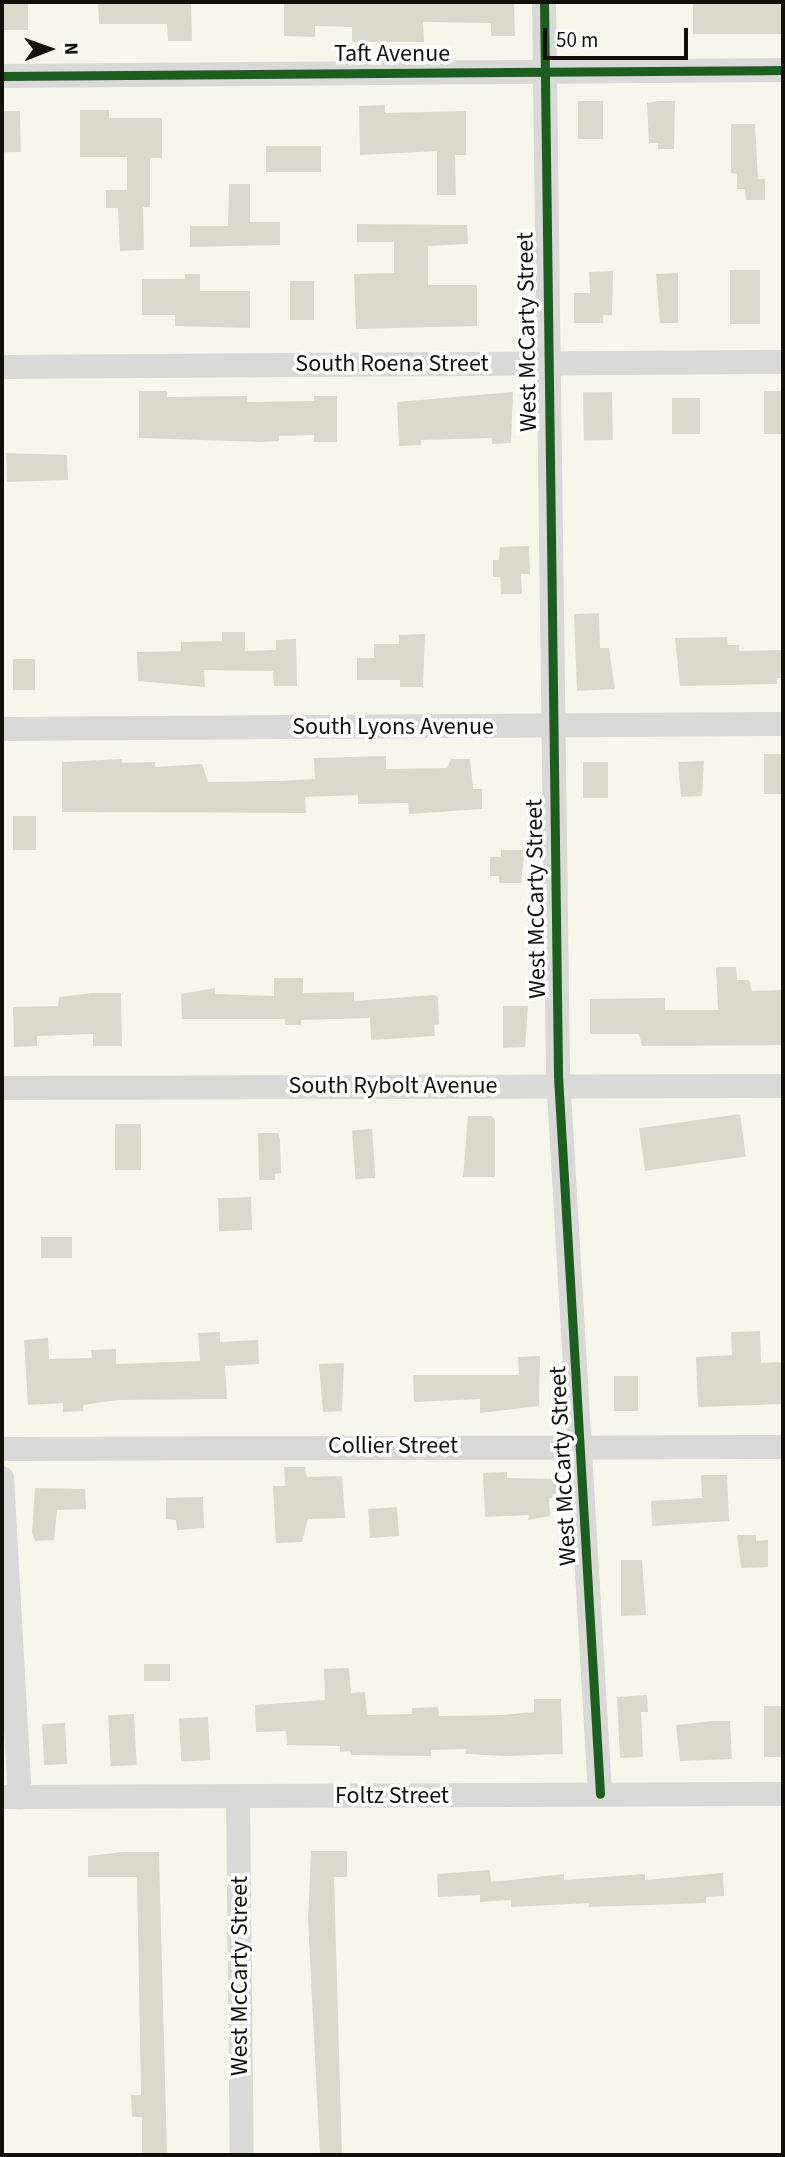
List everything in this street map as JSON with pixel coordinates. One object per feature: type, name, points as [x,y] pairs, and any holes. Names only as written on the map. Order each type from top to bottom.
[{"type":"street","name":"West McCarty Street","points":[[544,2],[546,363],[560,1087],[600,1794]]},
{"type":"street","name":"Taft Avenue","points":[[2,76],[783,71]]},
{"type":"street","name":"South Roena Street","points":[[2,368],[783,362]]},
{"type":"street","name":"South Lyons Avenue","points":[[2,729],[783,724]]},
{"type":"street","name":"South Rybolt Avenue","points":[[2,1088],[783,1086]]},
{"type":"street","name":"Collier Street","points":[[2,1449],[783,1447]]},
{"type":"street","points":[[2,1478],[11,1797]]},
{"type":"street","name":"Foltz Street","points":[[11,1797],[783,1794]]},
{"type":"street","name":"West McCarty Street","points":[[239,1797],[242,2155]]},
{"type":"building","points":[[4,2],[28,2],[28,30],[4,30]]},
{"type":"building","points":[[98,2],[191,2],[192,41],[168,41],[167,24],[99,24]]},
{"type":"building","points":[[284,2],[514,2],[515,36],[491,36],[491,23],[423,22],[424,42],[352,42],[352,27],[315,26],[315,37],[284,36]]},
{"type":"building","points":[[693,2],[783,2],[783,34],[693,34]]},
{"type":"building","points":[[578,101],[603,101],[603,139],[578,139]]},
{"type":"building","points":[[675,101],[674,149],[658,149],[658,143],[649,143],[647,103]]},
{"type":"building","points":[[385,105],[385,113],[466,111],[466,155],[455,155],[456,195],[437,195],[437,151],[360,155],[359,106]]},
{"type":"building","points":[[80,110],[109,110],[109,118],[162,118],[162,158],[150,158],[150,207],[143,207],[144,250],[120,251],[118,208],[106,208],[106,190],[127,190],[127,157],[80,157]]},
{"type":"building","points":[[2,111],[20,111],[21,152],[3,152]]},
{"type":"building","points":[[731,124],[755,124],[758,179],[765,179],[765,200],[746,200],[745,189],[737,189],[737,174],[731,173]]},
{"type":"building","points":[[266,146],[321,146],[321,172],[266,172]]},
{"type":"building","points":[[229,184],[250,184],[250,222],[280,222],[280,245],[190,247],[190,226],[228,226]]},
{"type":"building","points":[[357,224],[467,225],[468,244],[428,246],[428,285],[477,285],[477,326],[356,329],[354,274],[394,273],[394,242],[357,242]]},
{"type":"building","points":[[730,270],[760,270],[760,324],[730,324]]},
{"type":"building","points":[[613,271],[612,315],[603,315],[603,323],[574,323],[574,293],[590,293],[589,272]]},
{"type":"building","points":[[678,273],[678,323],[660,323],[656,274]]},
{"type":"building","points":[[185,274],[200,274],[200,291],[250,291],[250,328],[175,326],[175,315],[142,315],[142,279],[185,279]]},
{"type":"building","points":[[290,281],[314,281],[314,320],[290,320]]},
{"type":"building","points":[[139,391],[167,391],[167,397],[247,396],[247,402],[314,401],[314,396],[337,396],[337,442],[314,442],[314,435],[279,436],[279,441],[263,442],[139,438]]},
{"type":"building","points":[[764,391],[783,391],[783,434],[764,434]]},
{"type":"building","points":[[513,392],[511,443],[492,444],[492,438],[421,440],[421,445],[399,446],[397,402]]},
{"type":"building","points":[[612,392],[613,440],[584,440],[583,393]]},
{"type":"building","points":[[672,398],[700,398],[700,434],[672,434]]},
{"type":"building","points":[[6,453],[67,455],[68,480],[7,482]]},
{"type":"building","points":[[529,546],[530,574],[521,574],[522,594],[501,594],[500,577],[493,577],[493,560],[499,560],[500,547]]},
{"type":"building","points":[[599,613],[600,648],[609,648],[615,689],[577,691],[574,614]]},
{"type":"building","points":[[222,632],[245,632],[245,651],[276,650],[276,640],[296,639],[297,686],[274,686],[273,671],[204,670],[205,687],[138,681],[137,652],[181,651],[181,642],[222,641]]},
{"type":"building","points":[[425,634],[423,687],[400,687],[400,680],[357,680],[357,658],[374,658],[374,644],[399,644],[399,635]]},
{"type":"building","points":[[727,637],[728,645],[739,645],[739,651],[783,650],[783,678],[777,678],[777,684],[680,686],[675,638]]},
{"type":"building","points":[[13,659],[35,659],[35,690],[13,690]]},
{"type":"building","points":[[764,754],[783,754],[783,794],[764,794]]},
{"type":"building","points":[[386,756],[386,769],[447,768],[451,759],[470,759],[473,789],[482,789],[482,809],[409,814],[408,803],[358,804],[358,795],[305,797],[306,813],[62,812],[62,762],[122,759],[122,763],[155,762],[155,767],[202,764],[208,782],[280,781],[315,779],[314,758]]},
{"type":"building","points":[[704,761],[702,796],[681,797],[678,762]]},
{"type":"building","points":[[583,762],[608,762],[608,798],[583,798]]},
{"type":"building","points":[[13,816],[36,816],[36,850],[13,850]]},
{"type":"building","points":[[501,850],[525,850],[521,883],[499,883],[499,876],[490,876],[490,857],[501,857]]},
{"type":"building","points":[[736,967],[737,980],[749,980],[752,991],[783,990],[783,1045],[642,1046],[639,1034],[590,1034],[590,999],[665,998],[665,1010],[718,1010],[716,968]]},
{"type":"building","points":[[274,978],[303,978],[303,993],[354,992],[354,1001],[434,995],[438,997],[439,1024],[434,1025],[435,1036],[371,1040],[370,1018],[301,1020],[301,1025],[285,1025],[285,1019],[182,1019],[181,994],[215,988],[215,994],[274,996]]},
{"type":"building","points":[[121,993],[122,1046],[93,1046],[93,1034],[37,1036],[37,1046],[14,1047],[13,1007],[58,1006],[59,997]]},
{"type":"building","points":[[503,1006],[528,1006],[525,1047],[503,1048]]},
{"type":"building","points":[[740,1114],[746,1157],[645,1171],[639,1128]]},
{"type":"building","points":[[468,1116],[492,1116],[495,1120],[495,1177],[463,1177]]},
{"type":"building","points":[[115,1124],[141,1124],[141,1170],[115,1170]]},
{"type":"building","points":[[372,1129],[375,1178],[355,1179],[352,1130]]},
{"type":"building","points":[[258,1133],[278,1133],[281,1173],[275,1174],[275,1180],[259,1180]]},
{"type":"building","points":[[251,1197],[252,1230],[219,1231],[218,1198]]},
{"type":"building","points":[[41,1237],[72,1237],[72,1258],[41,1258]]},
{"type":"building","points":[[760,1331],[761,1363],[783,1362],[783,1404],[698,1407],[696,1357],[732,1355],[731,1332]]},
{"type":"building","points":[[220,1332],[220,1342],[258,1340],[259,1364],[225,1366],[227,1399],[118,1400],[83,1405],[83,1411],[63,1412],[63,1403],[28,1405],[24,1340],[48,1338],[49,1359],[92,1358],[91,1350],[116,1349],[116,1364],[200,1361],[198,1333]]},
{"type":"building","points":[[540,1356],[539,1406],[480,1413],[480,1399],[414,1402],[413,1375],[519,1375],[518,1357]]},
{"type":"building","points":[[344,1363],[342,1411],[323,1412],[319,1364]]},
{"type":"building","points":[[614,1376],[638,1376],[638,1411],[614,1411]]},
{"type":"building","points":[[284,1467],[305,1467],[307,1477],[342,1476],[345,1518],[308,1519],[302,1542],[276,1543],[273,1486],[285,1486]]},
{"type":"building","points":[[507,1472],[507,1478],[556,1479],[556,1498],[549,1498],[550,1516],[528,1520],[529,1515],[485,1517],[483,1473]]},
{"type":"building","points":[[701,1475],[727,1475],[729,1521],[652,1526],[651,1501],[702,1498]]},
{"type":"building","points":[[35,1488],[85,1489],[86,1509],[57,1510],[54,1540],[35,1541],[32,1533]]},
{"type":"building","points":[[203,1497],[204,1528],[177,1530],[176,1520],[166,1519],[166,1498]]},
{"type":"building","points":[[397,1507],[399,1536],[370,1538],[368,1509]]},
{"type":"building","points":[[737,1535],[756,1535],[756,1541],[768,1540],[768,1567],[741,1568]]},
{"type":"building","points":[[621,1560],[642,1560],[646,1615],[621,1616]]},
{"type":"building","points":[[144,1664],[170,1664],[170,1681],[144,1681]]},
{"type":"building","points":[[349,1668],[351,1693],[365,1692],[367,1715],[412,1714],[412,1708],[438,1707],[439,1716],[503,1715],[534,1712],[534,1699],[561,1699],[563,1754],[466,1754],[466,1749],[431,1750],[431,1756],[351,1755],[350,1751],[340,1752],[340,1746],[287,1745],[286,1731],[256,1732],[255,1705],[325,1700],[324,1669]]},
{"type":"building","points":[[647,1695],[648,1712],[641,1712],[643,1757],[620,1758],[617,1697]]},
{"type":"building","points":[[764,1706],[783,1706],[783,1757],[764,1757]]},
{"type":"building","points":[[134,1714],[137,1765],[111,1766],[108,1715]]},
{"type":"building","points":[[208,1717],[210,1760],[181,1761],[179,1719]]},
{"type":"building","points":[[730,1721],[732,1759],[680,1761],[676,1725]]},
{"type":"building","points":[[65,1723],[67,1764],[44,1765],[42,1724]]},
{"type":"building","points":[[311,1851],[347,1851],[347,1877],[334,1877],[342,2155],[320,2155],[308,1920]]},
{"type":"building","points":[[159,1852],[167,2155],[142,2155],[142,2117],[132,2117],[131,2095],[141,2095],[137,1877],[88,1877],[88,1856]]},
{"type":"building","points":[[490,1870],[491,1882],[564,1874],[564,1880],[645,1874],[645,1880],[723,1873],[724,1896],[706,1897],[706,1903],[589,1907],[589,1903],[511,1907],[511,1900],[480,1902],[480,1895],[438,1897],[437,1874]]},
{"type":"cycle path","points":[[544,2],[558,1076],[600,1794]]},
{"type":"cycle path","points":[[2,76],[783,70]]}]
